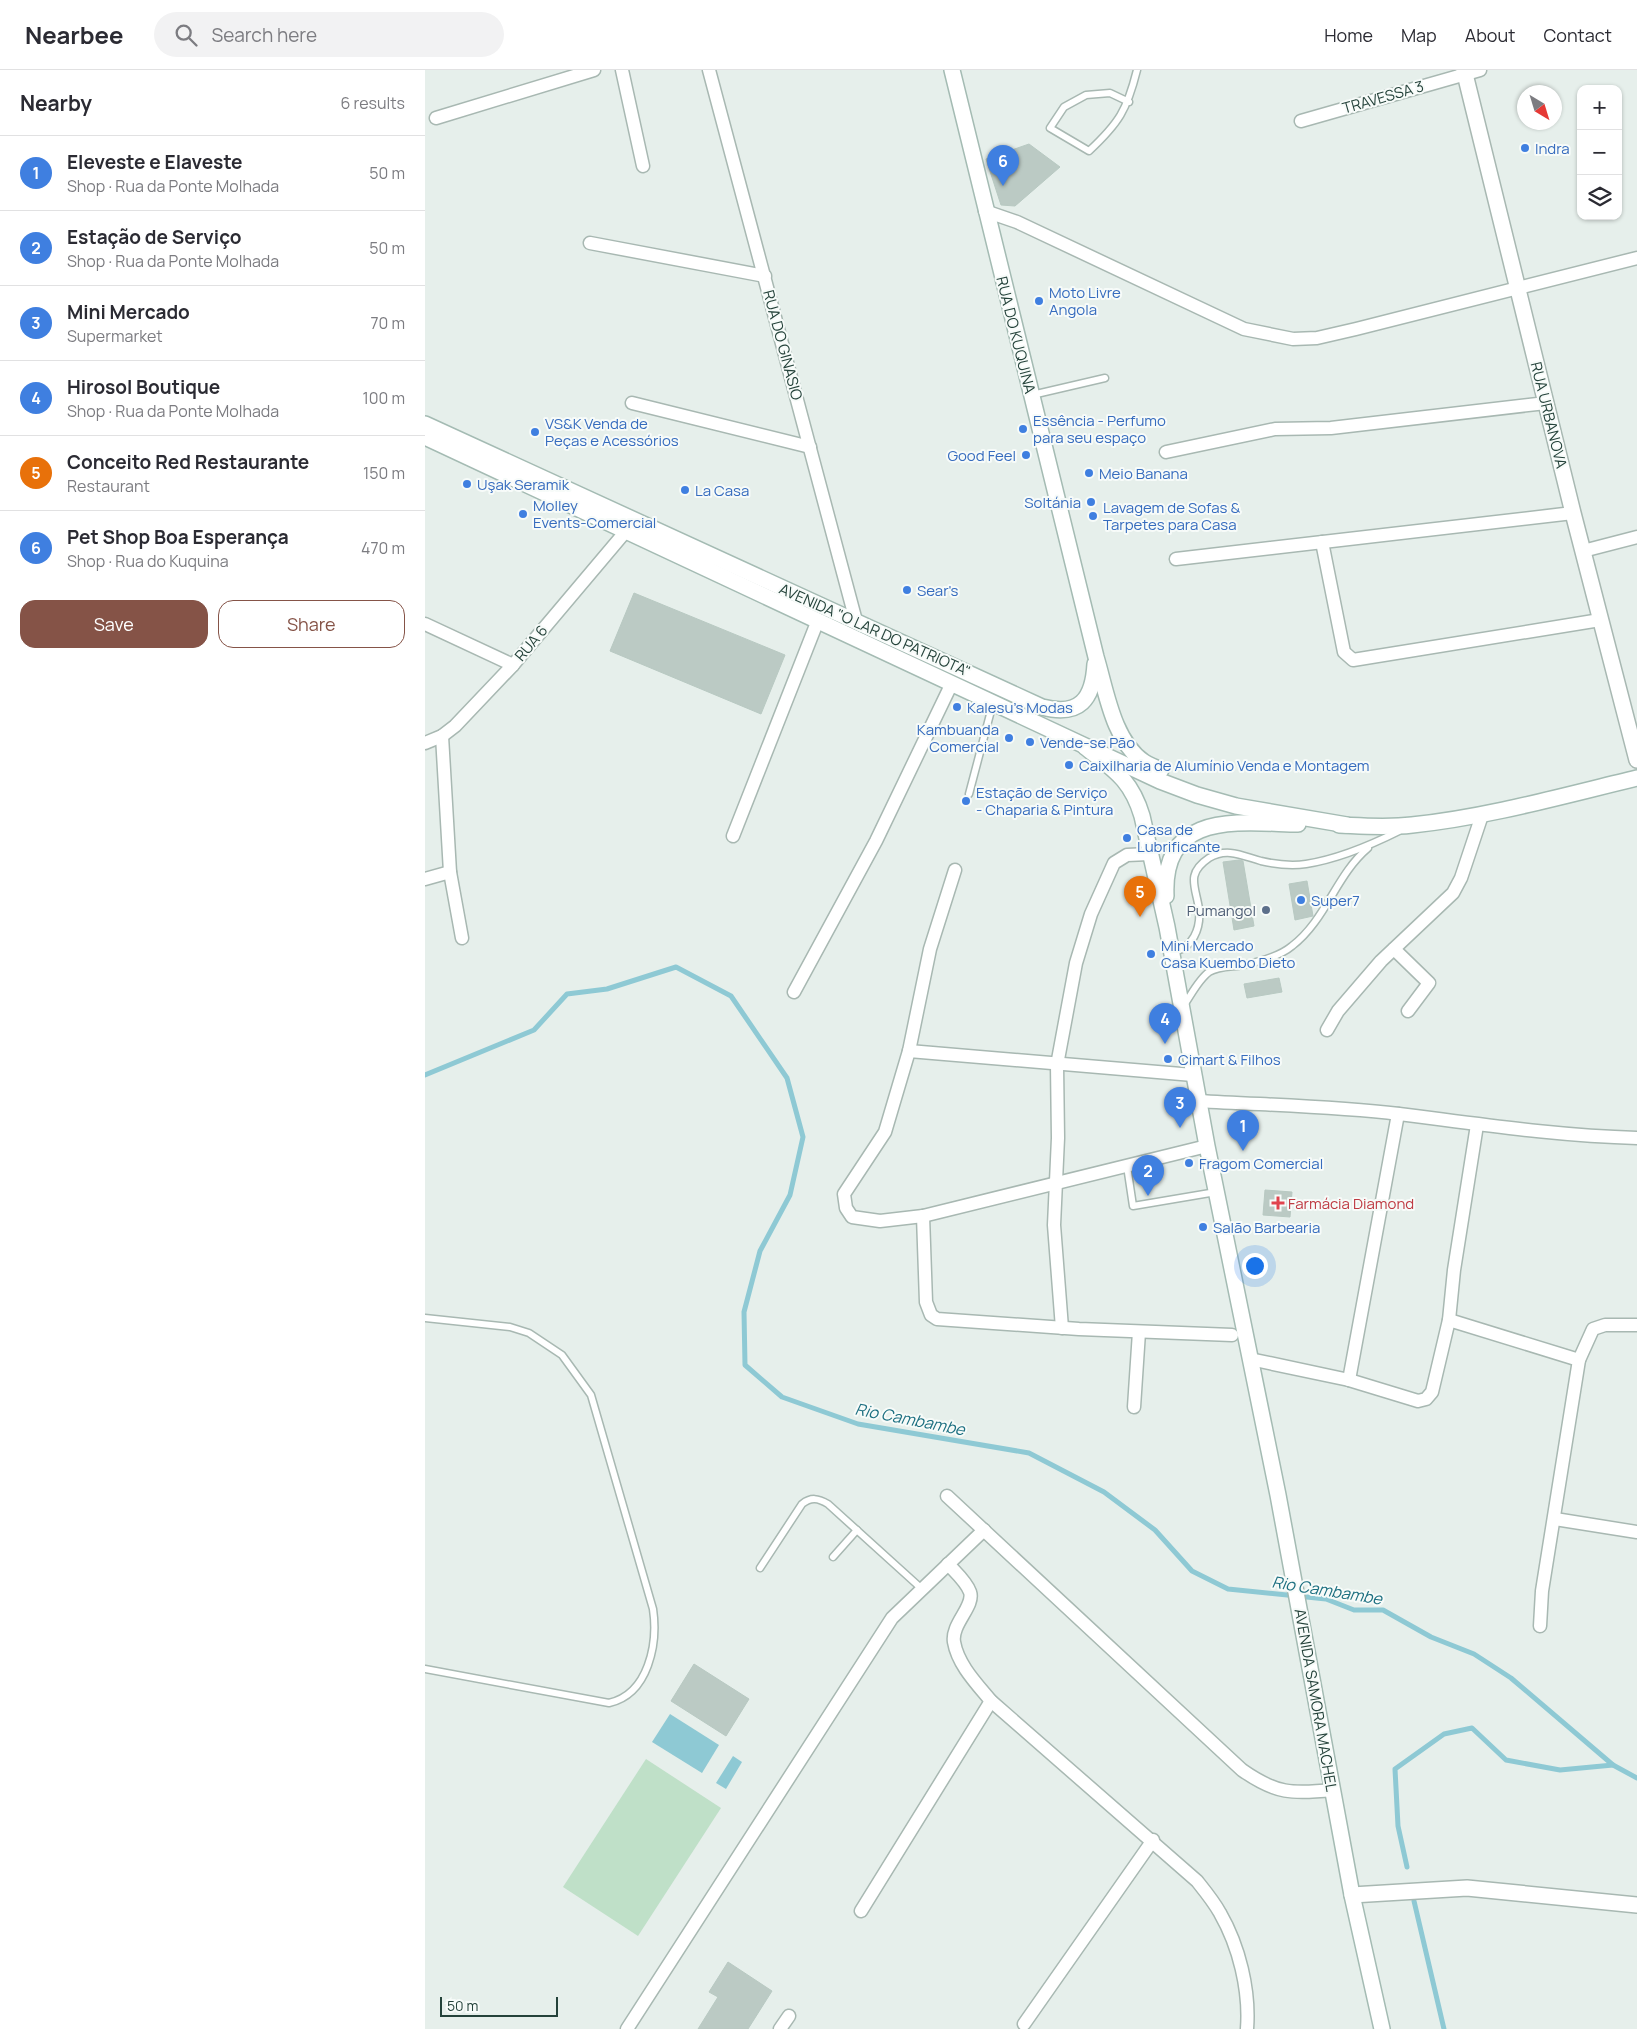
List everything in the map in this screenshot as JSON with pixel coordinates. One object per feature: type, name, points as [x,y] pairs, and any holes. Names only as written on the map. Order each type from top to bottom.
[{"type":"main road","name":"RUA DO KUQUINA","points":[[953,70],[985,211],[1096,657]]},
{"type":"main road","name":"RUA URBANOVA","points":[[1470,71],[1517,288],[1637,760]]},
{"type":"main road","name":"AVENIDA \"O LAR DO PATRIOTA\"","points":[[425,424],[1051,709],[1071,709],[1085,701],[1093,687],[1096,657]]},
{"type":"main road","name":"AVENIDA \"O LAR DO PATRIOTA\"","points":[[425,437],[994,702],[1085,747],[1179,788],[1236,806],[1347,825]]},
{"type":"main road","name":"AVENIDA \"O LAR DO PATRIOTA\"","points":[[1096,657],[1119,728],[1134,752],[1144,762],[1236,806]]},
{"type":"main road","points":[[1085,747],[1127,781],[1133,792],[1142,816],[1149,854],[1167,927]]},
{"type":"main road","name":"AVENIDA \"O LAR DO PATRIOTA\"","points":[[1167,927],[1165,880],[1167,866],[1181,844],[1211,825],[1227,822],[1410,825],[1482,815],[1637,778]]},
{"type":"main road","name":"AVENIDA SAMORA MACHEL","points":[[1167,927],[1193,1075],[1278,1495],[1352,1895],[1382,2029]]},
{"type":"main road","points":[[1352,1895],[1393,1894],[1432,1889],[1501,1890],[1637,1905]]},
{"type":"street","points":[[435,118],[594,70]]},
{"type":"street","points":[[622,70],[643,166]]},
{"type":"street","name":"RUA DO GINASIO","points":[[709,70],[856,621]]},
{"type":"street","name":"TRAVESSA 3","points":[[1301,122],[1470,71]]},
{"type":"street","points":[[985,211],[1017,222],[1244,329],[1293,339],[1333,334],[1637,258]]},
{"type":"street","points":[[590,243],[765,276]]},
{"type":"street","points":[[632,403],[810,447]]},
{"type":"street","points":[[1166,452],[1275,428],[1331,428],[1546,403]]},
{"type":"street","points":[[1176,559],[1573,513]]},
{"type":"street","name":"RUA 6","points":[[425,743],[443,736],[513,665],[626,531]]},
{"type":"street","points":[[1583,552],[1637,537]]},
{"type":"street","points":[[1322,542],[1344,652],[1353,660],[1601,620]]},
{"type":"street","points":[[733,836],[818,620]]},
{"type":"street","points":[[425,624],[513,665]]},
{"type":"street","points":[[794,992],[876,841],[952,683]]},
{"type":"street","points":[[443,736],[450,872],[462,938]]},
{"type":"street","points":[[1327,1030],[1355,990],[1394,949],[1453,893],[1461,878],[1482,815]]},
{"type":"street","points":[[1062,1328],[1054,1225],[1058,1138],[1057,1065],[1076,963],[1091,914],[1114,863],[1127,855],[1149,854]]},
{"type":"street","points":[[955,870],[930,949],[909,1051],[885,1132],[845,1194],[846,1208],[852,1217],[865,1220],[923,1216],[1207,1146]]},
{"type":"street","points":[[425,879],[450,872]]},
{"type":"street","points":[[1394,949],[1429,984],[1408,1011]]},
{"type":"street","points":[[909,1051],[1193,1075]]},
{"type":"street","points":[[1199,1101],[1397,1114],[1477,1125],[1596,1137],[1637,1138]]},
{"type":"street","points":[[1349,1380],[1397,1114]]},
{"type":"street","points":[[1250,1359],[1349,1380],[1419,1401],[1426,1399],[1432,1392],[1449,1320],[1454,1270],[1477,1125]]},
{"type":"street","points":[[923,1216],[926,1302],[931,1315],[937,1318],[1062,1328],[1232,1334]]},
{"type":"street","points":[[1449,1320],[1579,1360]]},
{"type":"street","points":[[1540,1626],[1542,1591],[1579,1360],[1593,1329],[1605,1324],[1637,1326]]},
{"type":"street","points":[[1134,1408],[1139,1332]]},
{"type":"street","points":[[947,1496],[1241,1770],[1273,1787],[1294,1793],[1333,1790]]},
{"type":"street","points":[[1555,1519],[1637,1532]]},
{"type":"street","points":[[627,2029],[892,1618],[984,1530]]},
{"type":"street","points":[[948,1564],[967,1586],[971,1594],[968,1604],[954,1629],[953,1641],[958,1655],[991,1702],[1153,1840],[1197,1881],[1220,1912],[1234,1945],[1245,1982],[1247,2029]]},
{"type":"street","points":[[861,1911],[991,1702]]},
{"type":"street","points":[[1024,2024],[1153,1840]]},
{"type":"street","points":[[780,2029],[789,2016]]},
{"type":"lane","points":[[1129,102],[1110,92],[1086,95],[1065,107],[1050,128],[1089,151],[1113,129],[1129,102],[1137,70]]},
{"type":"lane","points":[[1032,395],[1105,378]]},
{"type":"lane","points":[[969,794],[994,702]]},
{"type":"lane","points":[[1171,952],[1186,947],[1192,942],[1199,909],[1193,886],[1197,871],[1209,858],[1221,853],[1236,852],[1273,863],[1306,864],[1371,845],[1410,825]]},
{"type":"lane","points":[[1181,1010],[1209,972],[1225,966],[1242,965],[1269,958],[1290,948],[1311,929],[1357,857],[1371,845]]},
{"type":"lane","points":[[1127,1166],[1133,1206],[1216,1192]]},
{"type":"lane","points":[[425,1318],[510,1327],[529,1333],[562,1355],[591,1395],[653,1609],[656,1628],[653,1650],[645,1674],[621,1700],[609,1703],[425,1669]]},
{"type":"lane","points":[[760,1568],[802,1504],[808,1500],[821,1500],[828,1504],[923,1589]]},
{"type":"lane","points":[[833,1557],[857,1530]]},
{"type":"green space","points":[[646,1759],[721,1808],[638,1936],[563,1887]]},
{"type":"water","points":[[670,1714],[719,1745],[702,1773],[652,1742]]},
{"type":"water","points":[[733,1756],[742,1762],[726,1789],[716,1783]]},
{"type":"building","points":[[1029,144],[1060,167],[1015,206],[1001,205],[986,159]]},
{"type":"building","points":[[634,593],[785,655],[761,714],[610,651]]},
{"type":"building","points":[[1243,861],[1254,926],[1234,930],[1223,862]]},
{"type":"building","name":"Super7","points":[[1307,881],[1313,916],[1295,920],[1289,884]]},
{"type":"building","points":[[1279,978],[1282,992],[1247,998],[1244,984]]},
{"type":"building","name":"Farmácia Diamond","points":[[1265,1190],[1292,1192],[1290,1217],[1263,1215]]},
{"type":"building","points":[[694,1664],[749,1699],[726,1736],[671,1701]]},
{"type":"building","points":[[728,1962],[772,1991],[748,2029],[698,2029],[718,1997],[709,1992]]},
{"type":"waterway","name":"Rio Cambambe","points":[[425,1075],[534,1030],[567,994],[607,989],[676,967],[731,996],[787,1078],[803,1137],[790,1195],[760,1251],[744,1312],[745,1365],[782,1397],[858,1424],[1029,1453],[1104,1492],[1155,1530],[1192,1571],[1228,1589],[1326,1599],[1354,1610],[1383,1610],[1431,1637],[1474,1654],[1511,1678],[1613,1765],[1637,1778]]},
{"type":"waterway","points":[[1407,1867],[1398,1826],[1395,1769],[1444,1734],[1472,1728],[1506,1760],[1560,1770],[1613,1765]]},
{"type":"waterway","points":[[1414,1901],[1444,2029]]},
{"type":"place","name":"Indra","points":[[1525,148]]},
{"type":"place","name":"Pet Shop Boa Esperança","points":[[1003,186]]},
{"type":"place","name":"Moto Livre Angola","points":[[1039,301]]},
{"type":"place","name":"Essência - Perfumo para seu espaço","points":[[1023,429]]},
{"type":"place","name":"VS&K Venda de Peças e Acessórios","points":[[535,432]]},
{"type":"place","name":"Good Feel","points":[[1026,455]]},
{"type":"place","name":"Meio Banana","points":[[1089,473]]},
{"type":"place","name":"Uşak Seramik","points":[[467,484]]},
{"type":"place","name":"La Casa","points":[[685,490]]},
{"type":"place","name":"Soltánia","points":[[1091,502]]},
{"type":"place","name":"Molley Events-Comercial","points":[[523,514]]},
{"type":"place","name":"Lavagem de Sofas & Tarpetes para Casa","points":[[1093,516]]},
{"type":"place","name":"Sear's","points":[[907,590]]},
{"type":"place","name":"Kalesu’s Modas","points":[[957,707]]},
{"type":"place","name":"Kambuanda Comercial","points":[[1009,738]]},
{"type":"place","name":"Vende-se Pão","points":[[1030,742]]},
{"type":"place","name":"Caixilharia de Alumínio Venda e Montagem","points":[[1069,765]]},
{"type":"place","name":"Estação de Serviço - Chaparia & Pintura","points":[[966,801]]},
{"type":"place","name":"Casa de Lubrificante","points":[[1127,838]]},
{"type":"place","name":"Super7","points":[[1301,900]]},
{"type":"place","name":"Pumangol","points":[[1266,910]]},
{"type":"place","name":"Conceito Red Restaurante","points":[[1140,917]]},
{"type":"place","name":"Mini Mercado Casa Kuembo Dieto","points":[[1151,954]]},
{"type":"place","name":"Hirosol Boutique","points":[[1165,1044]]},
{"type":"place","name":"Cimart & Filhos","points":[[1168,1059]]},
{"type":"place","name":"Mini Mercado","points":[[1180,1128]]},
{"type":"place","name":"Eleveste e Elaveste","points":[[1243,1151]]},
{"type":"place","name":"Fragom Comercial","points":[[1189,1163]]},
{"type":"place","name":"Estação de Serviço","points":[[1148,1196]]},
{"type":"place","name":"Farmácia Diamond","points":[[1278,1203]]},
{"type":"place","name":"Salão Barbearia","points":[[1203,1227]]}]
